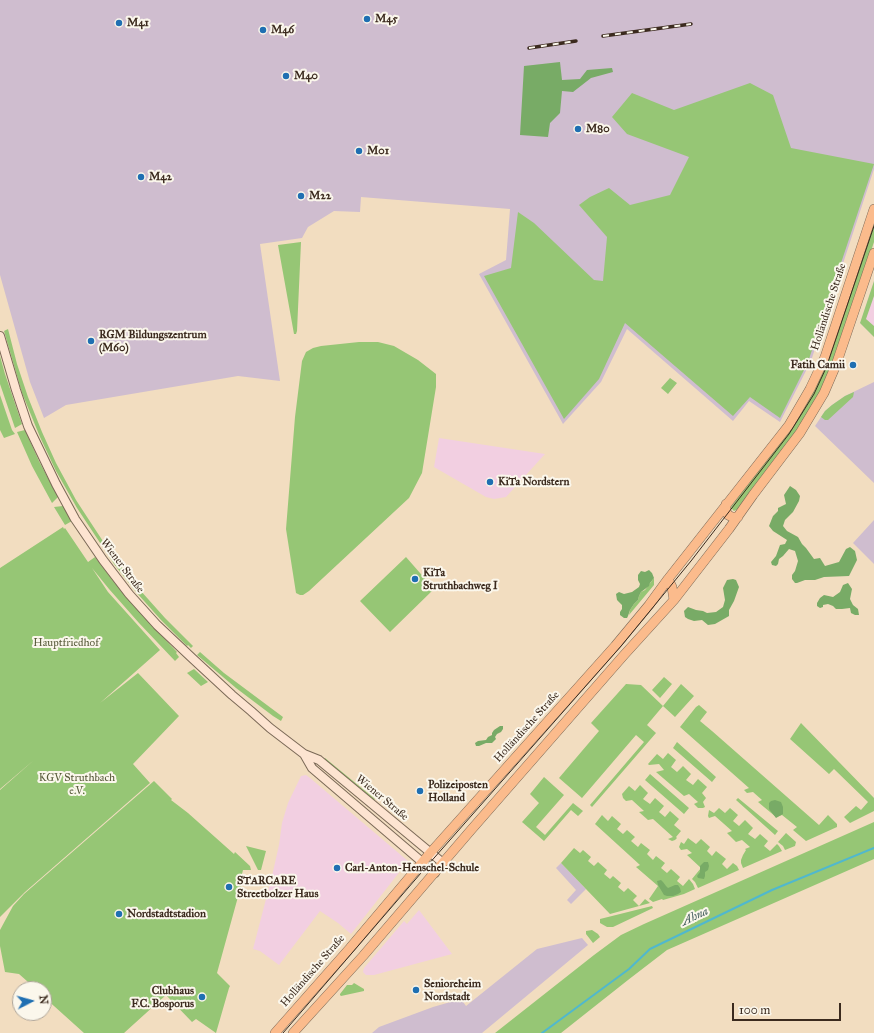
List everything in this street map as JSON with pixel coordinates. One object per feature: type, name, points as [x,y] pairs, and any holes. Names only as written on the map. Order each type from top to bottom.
[{"type":"main road","name":"Holländische Straße","points":[[275,1033],[350,948],[430,852],[615,646],[649,605],[726,504],[789,425],[810,389],[825,357],[874,209]]},
{"type":"main road","points":[[293,1033],[363,956],[614,666],[674,600],[738,517],[800,433],[824,393],[836,365],[874,253]]},
{"type":"main road","name":"Wiener Straße","points":[[0,336],[28,426],[56,484],[75,519],[102,560],[129,594],[157,625],[232,695],[270,728],[304,754],[319,760],[443,863]]},
{"type":"main road","points":[[726,504],[726,511],[728,515],[738,517]]},
{"type":"main road","points":[[668,579],[672,587],[674,600]]},
{"type":"main road","name":"Wiener Straße","points":[[304,754],[312,768],[435,873]]},
{"type":"shaded area","points":[[0,0],[874,0],[874,169],[811,361],[780,422],[749,401],[733,421],[627,329],[601,382],[563,424],[479,274],[506,260],[510,209],[361,197],[360,212],[334,211],[308,227],[302,238],[260,244],[280,381],[238,376],[66,405],[44,418],[30,382],[0,275]]},
{"type":"shaded area","points":[[874,281],[874,337],[860,323]]},
{"type":"shaded area","points":[[874,382],[874,483],[815,426],[825,411],[832,405],[845,396]]},
{"type":"shaded area","name":"KiTa Nordstern","points":[[439,438],[545,454],[506,497],[494,499],[486,497],[434,467]]},
{"type":"shaded area","points":[[874,520],[874,564],[853,543]]},
{"type":"shaded area","name":"Carl-Anton-Henschel-Schule","points":[[306,775],[408,861],[351,934],[320,911],[279,965],[260,951],[253,949],[272,876],[282,823],[288,803],[301,776]]},
{"type":"shaded area","points":[[561,863],[586,889],[571,904],[567,900],[576,890],[556,868]]},
{"type":"shaded area","points":[[419,910],[452,954],[374,975],[366,975],[363,972],[364,968],[404,921],[407,924]]},
{"type":"shaded area","points":[[582,938],[588,945],[482,1033],[372,1033],[379,1027],[433,1007],[461,999],[466,1006],[537,949]]},
{"type":"green space","points":[[560,62],[562,80],[580,79],[587,70],[612,68],[613,72],[591,78],[573,92],[562,91],[560,113],[550,123],[548,137],[520,135],[524,66]]},
{"type":"green space","points":[[750,83],[773,95],[791,148],[874,164],[808,362],[780,418],[750,397],[733,416],[625,323],[599,379],[564,419],[484,276],[511,268],[518,212],[534,223],[594,280],[603,281],[607,237],[579,205],[590,197],[609,188],[630,205],[670,195],[689,157],[627,134],[612,117],[632,93],[674,110]]},
{"type":"green space","points":[[874,221],[874,242],[834,361],[824,385],[797,431],[738,509],[734,511],[731,507],[772,453],[806,404]]},
{"type":"green space","points":[[301,242],[297,331],[296,334],[294,334],[278,245]]},
{"type":"green space","points":[[874,281],[874,296],[866,319],[874,326],[874,337],[860,323]]},
{"type":"green space","points":[[8,329],[17,364],[28,397],[56,463],[76,500],[114,558],[165,618],[193,646],[191,648],[188,645],[187,646],[161,620],[136,592],[114,564],[77,508],[56,471],[22,393],[4,331]]},
{"type":"green space","points":[[359,342],[378,342],[394,346],[418,360],[436,374],[436,387],[422,473],[409,498],[309,591],[303,595],[300,595],[296,593],[286,529],[295,417],[302,361],[306,352],[313,348]]},
{"type":"green space","points":[[0,356],[22,424],[15,428],[0,384]]},
{"type":"green space","points":[[670,378],[677,383],[668,394],[661,388]]},
{"type":"green space","points":[[854,392],[853,397],[828,420],[821,417],[832,405]]},
{"type":"green space","points":[[0,395],[12,430],[15,434],[4,438],[0,430]]},
{"type":"green space","points":[[25,430],[58,497],[52,503],[32,466],[17,432]]},
{"type":"green space","points":[[790,486],[796,490],[800,496],[793,512],[785,520],[783,526],[787,531],[798,537],[814,559],[820,558],[825,566],[839,562],[846,549],[850,547],[855,551],[857,560],[849,576],[824,577],[795,583],[792,579],[792,575],[798,561],[795,551],[789,549],[779,559],[776,566],[772,565],[771,562],[776,556],[780,545],[785,544],[787,540],[773,531],[769,526],[773,516],[778,511],[778,508],[786,504],[784,495]]},
{"type":"green space","points":[[63,506],[72,521],[65,525],[54,507]]},
{"type":"green space","points":[[63,527],[88,562],[95,557],[144,617],[177,652],[176,653],[179,657],[175,661],[139,623],[92,568],[108,592],[160,650],[100,703],[138,673],[179,716],[133,764],[150,783],[25,892],[0,917],[0,790],[34,760],[0,789],[0,568]]},
{"type":"green space","points":[[406,557],[434,589],[390,632],[360,601]]},
{"type":"green space","points":[[649,570],[654,578],[649,586],[641,592],[627,618],[624,618],[620,615],[622,605],[617,600],[616,594],[619,592],[624,594],[632,592],[639,587],[640,584],[638,575],[641,571],[645,572]]},
{"type":"green space","points":[[654,578],[654,585],[629,615],[630,610],[638,600],[641,592],[645,590]]},
{"type":"green space","points":[[727,580],[736,580],[739,587],[729,610],[729,616],[715,624],[708,625],[702,620],[694,621],[685,617],[684,611],[688,607],[707,613],[716,612],[723,607],[725,600],[723,588]]},
{"type":"green space","points":[[848,583],[852,589],[850,599],[853,605],[858,609],[859,615],[851,613],[850,608],[836,609],[828,604],[823,605],[823,607],[820,608],[817,606],[820,598],[824,595],[833,597],[840,592],[843,585]]},
{"type":"green space","points":[[200,652],[224,673],[283,717],[281,721],[236,688],[197,655]]},
{"type":"green space","points":[[194,669],[208,682],[201,686],[187,673]]},
{"type":"green space","points":[[664,677],[672,684],[660,698],[652,690]]},
{"type":"green space","points":[[626,684],[641,685],[663,706],[647,725],[656,733],[592,807],[590,805],[644,742],[636,735],[582,798],[559,778],[599,731],[591,723]]},
{"type":"green space","points":[[681,684],[694,696],[675,717],[663,706]]},
{"type":"green space","points":[[699,705],[707,712],[700,721],[819,825],[828,815],[837,824],[837,827],[806,841],[793,830],[797,827],[782,815],[776,817],[758,802],[762,800],[753,792],[747,793],[744,790],[749,788],[680,727]]},
{"type":"green space","points":[[801,723],[874,798],[874,811],[850,823],[844,817],[856,806],[861,810],[868,802],[834,769],[829,774],[790,739]]},
{"type":"green space","points":[[500,726],[503,726],[503,729],[497,734],[495,737],[496,739],[492,743],[476,746],[475,743],[486,740],[492,735],[494,730]]},
{"type":"green space","points":[[677,742],[716,777],[712,782],[673,748]]},
{"type":"green space","points":[[668,753],[676,760],[671,767],[677,772],[683,766],[691,774],[686,780],[693,785],[698,779],[707,787],[702,793],[706,798],[703,802],[705,807],[698,808],[694,804],[698,802],[689,794],[684,796],[656,772],[664,770],[659,764],[648,764],[657,754],[663,759]]},
{"type":"green space","points":[[325,758],[375,799],[373,802],[323,760]]},
{"type":"green space","points":[[650,774],[689,808],[684,814],[645,780]]},
{"type":"green space","points":[[544,777],[564,795],[536,827],[545,835],[573,803],[583,811],[578,816],[571,810],[544,841],[522,822],[539,803],[530,794]]},
{"type":"green space","name":"Nordstadtstadion","points":[[154,781],[172,799],[171,800],[234,854],[235,852],[250,866],[251,870],[243,870],[242,874],[244,875],[217,973],[230,986],[216,1033],[196,1019],[192,1022],[166,995],[124,1033],[84,1033],[52,1004],[52,981],[27,981],[19,974],[5,972],[0,946],[0,930],[13,906],[24,894]]},
{"type":"green space","points":[[640,785],[648,793],[643,799],[650,804],[655,798],[664,806],[659,812],[665,817],[670,811],[679,819],[674,825],[681,831],[675,840],[672,841],[668,839],[673,837],[653,819],[648,820],[639,812],[644,811],[632,800],[626,801],[623,798],[622,794],[629,786],[635,791]]},
{"type":"green space","points":[[738,798],[778,831],[775,835],[736,800]]},
{"type":"green space","points":[[775,800],[781,802],[783,807],[783,814],[776,818],[769,809],[769,803]]},
{"type":"green space","points":[[719,808],[725,813],[730,808],[738,815],[733,821],[739,826],[745,820],[753,828],[748,834],[755,839],[760,834],[768,841],[764,846],[770,851],[777,844],[782,851],[743,868],[741,860],[746,850],[745,849],[750,847],[742,840],[736,842],[727,833],[732,831],[715,816],[709,818],[709,810],[714,813]]},
{"type":"green space","points":[[602,815],[608,821],[612,816],[621,824],[617,829],[623,834],[627,830],[635,837],[631,841],[638,847],[641,843],[650,850],[647,854],[653,860],[656,856],[665,863],[661,868],[667,873],[671,869],[680,877],[677,881],[683,886],[689,879],[695,889],[663,900],[653,902],[649,899],[658,886],[636,867],[640,865],[595,824]]},
{"type":"green space","points":[[874,822],[874,859],[667,950],[561,1033],[495,1033],[621,935]]},
{"type":"green space","points":[[786,833],[796,842],[795,846],[785,850],[778,842]]},
{"type":"green space","points":[[688,838],[696,844],[701,839],[710,847],[707,851],[712,856],[716,851],[726,859],[722,864],[727,869],[733,863],[739,870],[698,888],[692,879],[701,868],[687,855],[692,853],[687,849],[681,850],[679,847],[681,842],[684,844]]},
{"type":"green space","points":[[246,846],[266,851],[261,870],[258,870]]},
{"type":"green space","points":[[574,848],[580,853],[583,850],[591,857],[588,861],[594,866],[598,862],[607,870],[604,874],[610,879],[613,876],[621,883],[618,887],[624,892],[628,888],[637,896],[633,900],[639,906],[645,899],[650,903],[610,914],[561,863]]},
{"type":"green space","points":[[704,862],[708,862],[708,870],[705,872],[704,879],[698,878],[697,876],[700,872],[700,866]]},
{"type":"green space","points":[[661,880],[668,888],[678,885],[681,892],[673,896],[664,895],[657,881]]},
{"type":"green space","points":[[652,906],[653,908],[613,927],[607,927],[600,923],[600,919]]},
{"type":"green space","points":[[592,930],[600,937],[593,943],[586,934],[586,931]]},
{"type":"green space","points":[[354,983],[364,989],[364,991],[340,995],[347,985],[352,985]]},
{"type":"waterway","name":"Ahna","points":[[542,1033],[629,969],[650,949],[772,890],[874,848]]},
{"type":"tram line","points":[[283,1033],[427,866],[622,645],[691,561],[789,434],[814,394],[826,368],[874,226]]},
{"type":"railway","points":[[603,36],[691,24]]},
{"type":"railway","points":[[529,48],[576,41]]},
{"type":"place","name":"M45","points":[[367,19]]},
{"type":"place","name":"M41","points":[[119,23]]},
{"type":"place","name":"M46","points":[[263,30]]},
{"type":"place","name":"M40","points":[[286,76]]},
{"type":"place","name":"M80","points":[[578,129]]},
{"type":"place","name":"M01","points":[[359,151]]},
{"type":"place","name":"M42","points":[[141,177]]},
{"type":"place","name":"M22","points":[[301,196]]},
{"type":"place","name":"RGM Bildungszentrum (M60)","points":[[91,341]]},
{"type":"place","name":"Fatih Camii","points":[[853,365]]},
{"type":"place","name":"KiTa Nordstern","points":[[490,482]]},
{"type":"place","name":"KiTa Struthbachweg I","points":[[415,579]]},
{"type":"place","name":"Polizeiposten Holland","points":[[420,791]]},
{"type":"place","name":"Carl-Anton-Henschel-Schule","points":[[337,868]]},
{"type":"place","name":"STARCARE Streetbolzer Haus","points":[[229,887]]},
{"type":"place","name":"Nordstadtstadion","points":[[119,914]]},
{"type":"place","name":"Senioreheim Nordstadt","points":[[416,990]]},
{"type":"place","name":"Clubhaus F.C. Bosporus","points":[[202,997]]},
{"type":"park label","name":"Hauptfriedhof","points":[[66,643]]},
{"type":"park label","name":"KGV Struthbach e.V.","points":[[77,784]]}]
